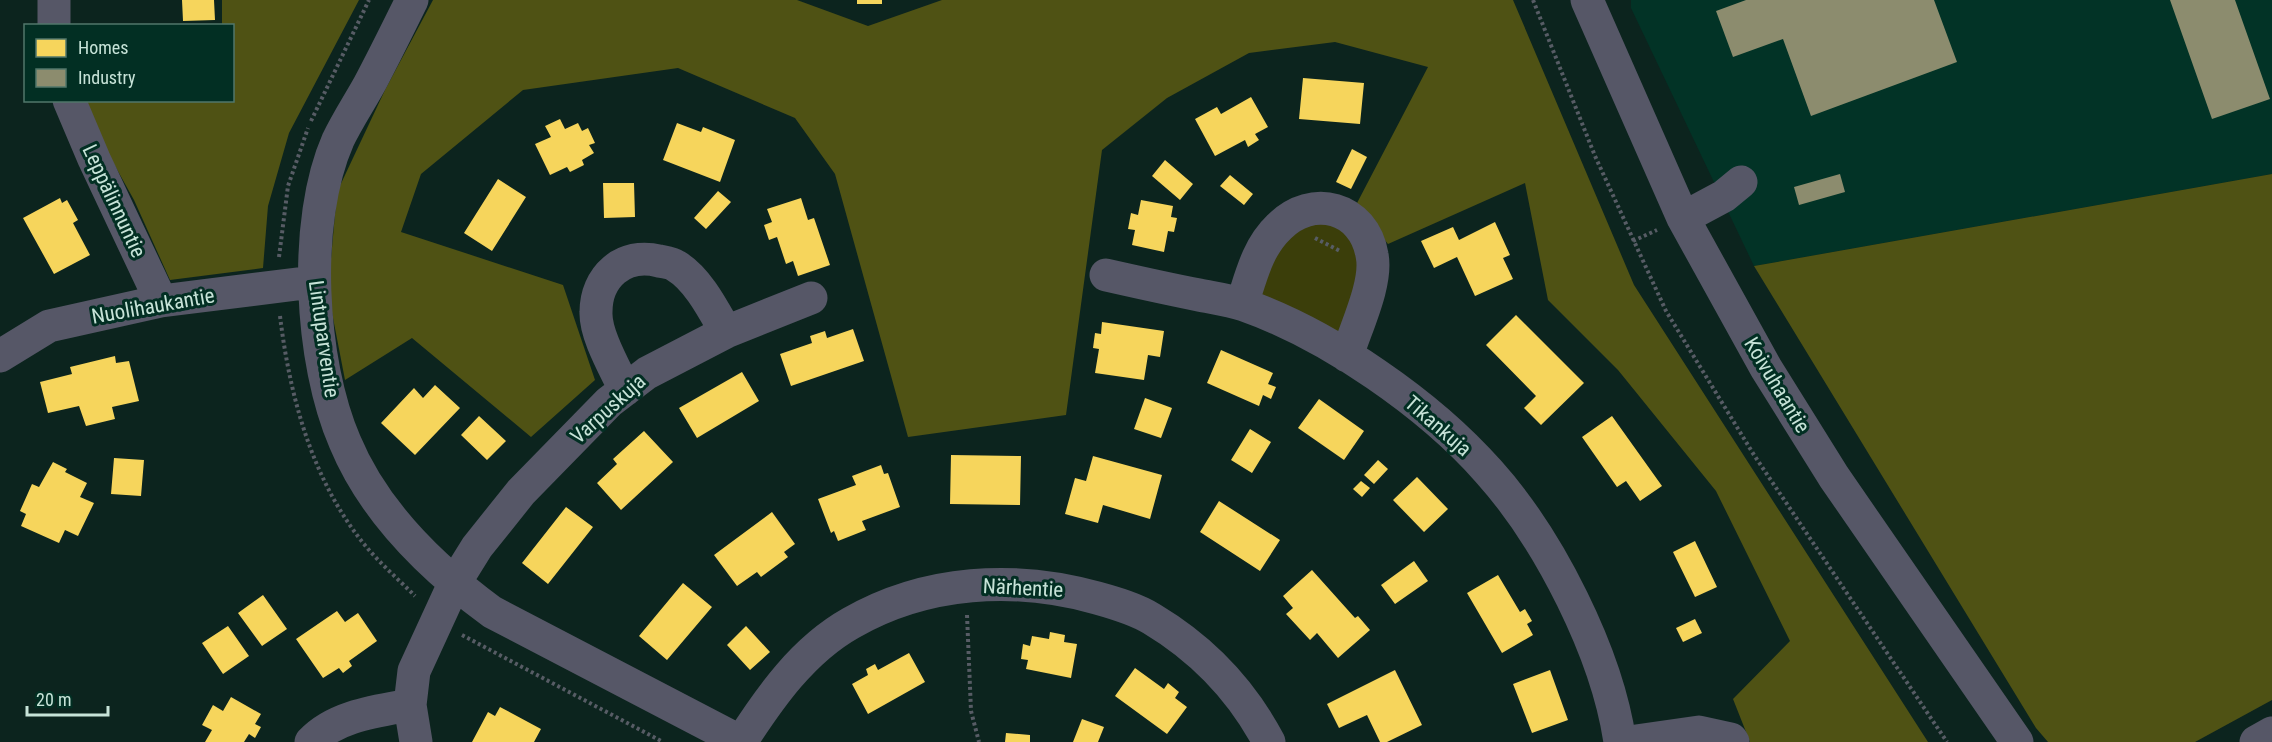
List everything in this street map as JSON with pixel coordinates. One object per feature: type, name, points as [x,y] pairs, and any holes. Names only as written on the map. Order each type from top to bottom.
[{"type":"street","points":[[54,0],[54,24]]},
{"type":"street","name":"Lintuparventie","points":[[412,0],[338,141],[319,206],[314,282],[326,381],[345,442],[379,502],[423,554],[454,584],[492,612],[741,742]]},
{"type":"street","name":"Koivuhaantie","points":[[1587,0],[1683,218],[1766,368],[1834,477],[2017,742]]},
{"type":"street","name":"Leppälinnuntie","points":[[70,102],[94,159],[162,301]]},
{"type":"street","points":[[1683,218],[1724,196],[1742,182]]},
{"type":"street","points":[[1242,304],[1257,258],[1279,226],[1297,213],[1317,209],[1338,211],[1354,218],[1366,235],[1373,256],[1371,278],[1347,357]]},
{"type":"street","points":[[625,390],[608,353],[596,314],[602,282],[622,263],[645,257],[675,265],[700,292],[726,332]]},
{"type":"street","name":"Tikankuja","points":[[1106,276],[1242,304],[1282,321],[1347,357],[1422,408],[1489,471],[1515,505],[1562,580],[1598,663],[1620,742]]},
{"type":"street","name":"Nuolihaukantie","points":[[0,356],[50,326],[162,301],[314,282]]},
{"type":"street","name":"Varpuskuja","points":[[416,742],[410,705],[414,671],[454,584],[477,547],[521,492],[609,402],[657,368],[726,332],[811,298]]},
{"type":"street","name":"Närhentie","points":[[741,742],[777,690],[807,656],[849,624],[893,602],[937,590],[994,583],[1037,585],[1115,603],[1151,618],[1219,671],[1251,708],[1269,742]]},
{"type":"street","points":[[310,742],[333,725],[362,714],[410,705]]},
{"type":"street","points":[[1629,742],[1699,732],[1731,739],[1733,742]]},
{"type":"street","points":[[2256,742],[2272,733]]},
{"type":"path","points":[[369,0],[307,130],[288,186],[278,286],[285,360],[298,415],[314,458],[339,508],[368,549],[438,617],[468,639],[663,742]]},
{"type":"path","points":[[1533,0],[1594,156],[1666,311],[1754,455],[1947,742]]},
{"type":"path","points":[[965,586],[971,711],[979,742]]},
{"type":"shaded area","points":[[222,0],[359,0],[289,133],[268,206],[263,268],[170,280],[134,200],[95,130],[87,102],[234,102],[234,24],[222,24]]},
{"type":"shaded area","points":[[433,0],[797,0],[868,26],[942,0],[1513,0],[1634,285],[1928,742],[1750,742],[1733,699],[1790,641],[1716,491],[1618,370],[1548,300],[1525,183],[1388,244],[1356,205],[1428,67],[1335,42],[1249,53],[1167,98],[1102,150],[1066,415],[908,437],[835,174],[795,118],[678,68],[523,90],[421,174],[401,232],[563,285],[595,380],[531,437],[412,338],[345,380],[328,292],[337,192],[385,90]]},
{"type":"shaded area","points":[[1631,0],[2272,0],[2272,174],[1754,266],[1631,8]]},
{"type":"shaded area","points":[[2272,174],[2272,700],[2195,742],[2048,742],[2036,728],[1754,266]]},
{"type":"shaded area","points":[[1336,213],[1370,257],[1342,345],[1249,298],[1268,244]]},
{"type":"building: Homes","points":[[182,0],[214,0],[215,20],[183,21]]},
{"type":"building: Homes","points":[[857,0],[882,0],[882,4],[857,4]]},
{"type":"building: Homes","points":[[1303,78],[1364,83],[1360,124],[1299,119]]},
{"type":"building: Homes","points":[[1251,97],[1268,127],[1255,134],[1259,140],[1248,147],[1245,140],[1215,156],[1195,119],[1217,107],[1221,114]]},
{"type":"building: Homes","points":[[560,119],[565,129],[578,123],[582,131],[588,128],[595,143],[589,145],[594,153],[582,160],[584,165],[570,172],[567,167],[550,175],[535,144],[551,137],[545,126]]},
{"type":"building: Homes","points":[[677,123],[701,132],[703,127],[735,140],[720,182],[663,160]]},
{"type":"building: Homes","points":[[1352,149],[1367,157],[1351,189],[1336,182]]},
{"type":"building: Homes","points":[[1165,160],[1193,184],[1180,200],[1152,176]]},
{"type":"building: Homes","points":[[1230,175],[1253,194],[1244,205],[1220,186]]},
{"type":"building: Homes","points":[[498,179],[526,197],[492,251],[464,233]]},
{"type":"building: Homes","points":[[603,183],[634,183],[635,217],[604,218]]},
{"type":"building: Homes","points":[[718,191],[731,202],[706,229],[694,218]]},
{"type":"building: Homes","points":[[60,198],[62,203],[67,200],[78,220],[73,223],[90,255],[54,274],[23,218]]},
{"type":"building: Homes","points":[[801,198],[808,220],[814,218],[830,265],[798,276],[793,261],[786,264],[777,237],[769,240],[764,225],[772,222],[767,209]]},
{"type":"building: Homes","points":[[1141,200],[1173,206],[1171,217],[1177,218],[1174,232],[1168,231],[1164,252],[1132,245],[1135,230],[1128,229],[1131,213],[1138,215]]},
{"type":"building: Homes","points":[[1495,222],[1510,255],[1503,258],[1513,279],[1475,296],[1457,257],[1434,268],[1421,241],[1453,227],[1459,240]]},
{"type":"building: Homes","points":[[1516,315],[1584,383],[1541,425],[1524,408],[1536,396],[1486,345]]},
{"type":"building: Homes","points":[[1102,322],[1164,331],[1160,357],[1148,355],[1144,380],[1095,373],[1099,349],[1093,348],[1095,333],[1101,334]]},
{"type":"building: Homes","points":[[853,329],[864,361],[791,386],[780,354],[812,343],[810,336],[825,331],[827,338]]},
{"type":"building: Homes","points":[[1221,350],[1273,373],[1268,384],[1276,387],[1271,399],[1263,395],[1259,406],[1207,383]]},
{"type":"building: Homes","points":[[115,356],[116,363],[129,361],[139,401],[112,407],[115,419],[86,426],[79,406],[48,413],[40,382],[72,374],[70,367]]},
{"type":"building: Homes","points":[[742,372],[759,401],[697,438],[679,408]]},
{"type":"building: Homes","points":[[435,385],[460,408],[415,455],[381,423],[414,388],[423,398]]},
{"type":"building: Homes","points":[[1145,398],[1172,408],[1161,438],[1134,429]]},
{"type":"building: Homes","points":[[1319,399],[1364,431],[1344,460],[1298,428]]},
{"type":"building: Homes","points":[[479,416],[506,441],[487,460],[461,435]]},
{"type":"building: Homes","points":[[1612,416],[1662,486],[1640,501],[1626,481],[1617,487],[1582,437]]},
{"type":"building: Homes","points":[[1250,429],[1271,442],[1252,473],[1231,460]]},
{"type":"building: Homes","points":[[644,431],[673,462],[621,510],[597,483],[617,464],[613,459]]},
{"type":"building: Homes","points":[[951,455],[1021,456],[1020,505],[950,504]]},
{"type":"building: Homes","points":[[1093,456],[1162,475],[1150,519],[1103,505],[1098,523],[1065,514],[1075,478],[1086,481]]},
{"type":"building: Homes","points":[[114,458],[144,460],[141,496],[111,494]]},
{"type":"building: Homes","points":[[1378,460],[1388,469],[1374,484],[1364,475]]},
{"type":"building: Homes","points":[[53,462],[67,469],[65,472],[87,483],[80,497],[94,503],[78,536],[65,530],[59,543],[21,526],[26,514],[20,511],[32,484],[39,487]]},
{"type":"building: Homes","points":[[881,465],[884,474],[888,473],[900,507],[862,521],[866,530],[838,541],[834,531],[831,533],[818,499],[856,485],[852,476]]},
{"type":"building: Homes","points":[[1417,477],[1448,509],[1424,532],[1393,500]]},
{"type":"building: Homes","points":[[1361,481],[1370,488],[1362,497],[1353,489]]},
{"type":"building: Homes","points":[[1219,501],[1280,540],[1260,571],[1200,532]]},
{"type":"building: Homes","points":[[566,507],[593,527],[548,584],[522,563]]},
{"type":"building: Homes","points":[[772,512],[795,544],[784,552],[788,557],[761,577],[757,572],[737,586],[714,555]]},
{"type":"building: Homes","points":[[1695,541],[1717,587],[1695,597],[1673,552]]},
{"type":"building: Homes","points":[[1414,561],[1428,581],[1395,604],[1381,585]]},
{"type":"building: Homes","points":[[1312,570],[1355,618],[1358,616],[1370,630],[1338,658],[1317,633],[1310,640],[1286,614],[1293,608],[1283,596]]},
{"type":"building: Homes","points":[[1498,575],[1520,612],[1525,609],[1532,621],[1527,624],[1533,635],[1502,653],[1467,593]]},
{"type":"building: Homes","points":[[683,583],[712,607],[667,660],[639,636]]},
{"type":"building: Homes","points":[[263,595],[287,629],[262,646],[238,613]]},
{"type":"building: Homes","points":[[337,611],[345,622],[358,613],[377,641],[349,661],[352,666],[343,673],[339,668],[323,678],[296,639]]},
{"type":"building: Homes","points":[[1695,619],[1702,633],[1683,642],[1676,628]]},
{"type":"building: Homes","points":[[228,626],[249,656],[223,674],[202,643]]},
{"type":"building: Homes","points":[[746,626],[770,652],[750,670],[727,645]]},
{"type":"building: Homes","points":[[1050,632],[1065,635],[1064,642],[1077,644],[1071,678],[1026,669],[1028,660],[1021,659],[1023,644],[1030,646],[1032,636],[1049,639]]},
{"type":"building: Homes","points":[[909,653],[925,682],[868,714],[852,684],[868,675],[866,669],[875,664],[878,670]]},
{"type":"building: Homes","points":[[1135,668],[1164,689],[1168,683],[1179,692],[1175,698],[1187,707],[1167,734],[1115,696]]},
{"type":"building: Homes","points":[[1395,670],[1422,725],[1387,742],[1380,742],[1367,715],[1339,728],[1327,704]]},
{"type":"building: Homes","points":[[1550,670],[1568,720],[1532,733],[1513,684]]},
{"type":"building: Homes","points":[[231,697],[261,714],[255,724],[261,727],[255,738],[249,734],[244,742],[205,742],[212,730],[202,725],[213,705],[223,711]]},
{"type":"building: Homes","points":[[500,707],[541,729],[534,742],[472,742],[488,712],[495,716]]},
{"type":"building: Homes","points":[[1082,719],[1104,727],[1098,742],[1073,742]]},
{"type":"building: Homes","points":[[1006,733],[1030,735],[1030,742],[1005,742]]},
{"type":"building: Industry","points":[[1746,0],[1934,0],[1957,62],[1811,116],[1783,39],[1733,57],[1716,11]]},
{"type":"building: Industry","points":[[2170,0],[2235,0],[2270,99],[2212,119]]},
{"type":"building: Industry","points":[[1840,174],[1845,192],[1799,205],[1794,187]]}]
